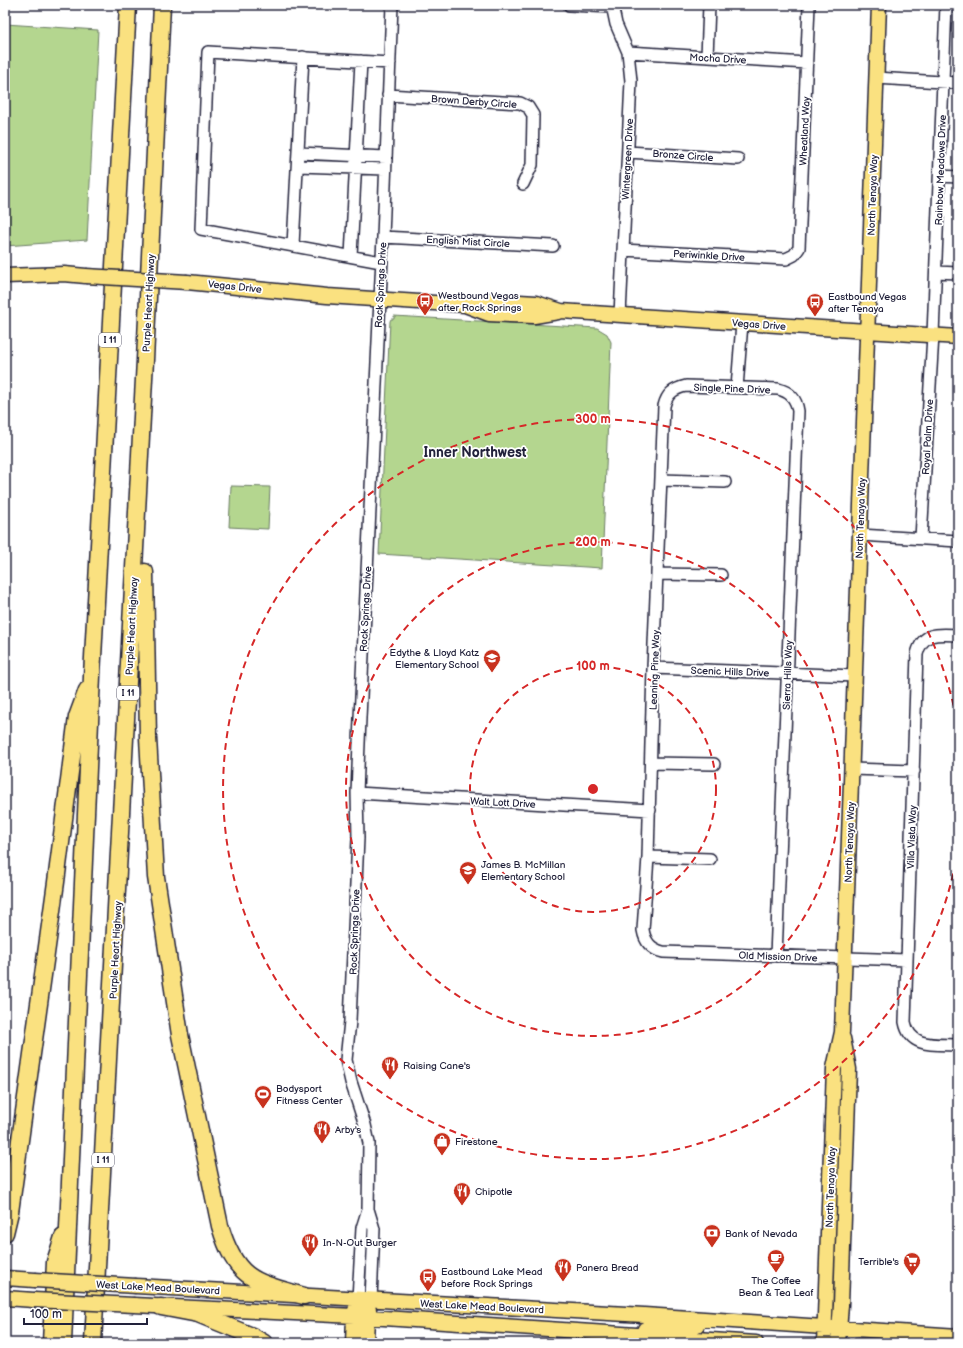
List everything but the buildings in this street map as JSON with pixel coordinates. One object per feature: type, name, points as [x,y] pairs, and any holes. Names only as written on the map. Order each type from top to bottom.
[{"type":"highway","name":"I 11","points":[[63,1343],[92,676],[128,5]]},
{"type":"highway","name":"Purple Heart Highway","points":[[93,1343],[145,360],[162,5]]},
{"type":"highway","points":[[145,360],[149,481],[144,596],[151,812],[156,878],[179,1028],[220,1226],[225,1243],[232,1258],[244,1272],[265,1284],[304,1296]]},
{"type":"highway","points":[[5,1233],[10,1212],[19,1149],[77,718],[92,676]]},
{"type":"highway","points":[[50,1343],[55,1262],[69,1218]]},
{"type":"highway","points":[[161,1307],[198,1314],[252,1336],[264,1343]]},
{"type":"main road","name":"North Tenaya Way","points":[[824,1343],[834,1068],[842,1032],[879,5]]},
{"type":"main road","name":"Vegas Drive","points":[[5,276],[64,274],[187,282],[379,300],[465,306],[489,300],[536,303],[561,312],[958,337]]},
{"type":"main road","name":"North Tenaya Way","points":[[838,1343],[840,1328],[849,1069],[842,1032]]},
{"type":"main road","points":[[834,1068],[842,1099],[848,1102]]},
{"type":"main road","points":[[833,1114],[839,1118],[846,1163]]},
{"type":"main road","name":"West Lake Mead Boulevard","points":[[5,1278],[644,1315],[958,1336]]},
{"type":"main road","name":"West Lake Mead Boulevard","points":[[5,1298],[361,1317],[756,1343]]},
{"type":"main road","name":"Rock Springs Drive","points":[[353,1343],[365,1299]]},
{"type":"main road","points":[[453,1323],[480,1318],[516,1320],[522,1318],[525,1308]]},
{"type":"main road","points":[[525,1328],[528,1323],[534,1320],[562,1321],[589,1312]]},
{"type":"main road","points":[[585,1332],[602,1325],[634,1326],[644,1315]]},
{"type":"main road","name":"Rock Springs Drive","points":[[361,1317],[366,1343]]},
{"type":"main road","points":[[643,1335],[645,1329],[649,1327],[681,1328],[727,1321]]},
{"type":"street","name":"Rock Springs Drive","points":[[365,1299],[362,1228],[368,1209],[369,1143],[346,1060],[350,1021],[358,838],[357,793],[383,237],[392,5]]},
{"type":"street","points":[[569,5],[612,6]]},
{"type":"street","points":[[707,57],[708,5]]},
{"type":"street","name":"Wheatland Way","points":[[794,255],[799,248],[809,5]]},
{"type":"street","name":"Rainbow Meadows Drive","points":[[933,335],[946,5]]},
{"type":"street","name":"Wintergreen Drive","points":[[612,6],[616,24],[628,52],[631,81],[620,315]]},
{"type":"street","points":[[381,262],[201,229],[208,52],[390,63]]},
{"type":"street","name":"Mocha Drive","points":[[628,52],[807,63]]},
{"type":"street","points":[[293,245],[303,57]]},
{"type":"street","points":[[351,256],[361,61]]},
{"type":"street","points":[[876,78],[958,84]]},
{"type":"street","name":"Brown Derby Circle","points":[[388,95],[520,103],[528,108],[533,115],[532,165],[523,184]]},
{"type":"street","name":"Bronze Circle","points":[[628,152],[738,159]]},
{"type":"street","points":[[299,153],[386,157]]},
{"type":"street","points":[[298,166],[385,169]]},
{"type":"street","points":[[940,176],[958,177]]},
{"type":"street","name":"English Mist Circle","points":[[383,237],[553,246]]},
{"type":"street","name":"Periwinkle Drive","points":[[623,250],[786,259],[794,255]]},
{"type":"street","points":[[936,272],[958,273]]},
{"type":"street","points":[[738,388],[742,323]]},
{"type":"street","name":"Royal Palm Drive","points":[[921,538],[933,335]]},
{"type":"street","name":"Single Pine Drive","points":[[670,392],[677,388],[686,386],[778,389],[786,391],[792,396]]},
{"type":"street","name":"Leaning Pine Way","points":[[651,947],[644,938],[643,930],[650,810],[653,668],[664,406],[666,398],[670,392]]},
{"type":"street","name":"Sierra Hills Way","points":[[776,956],[798,411],[797,403],[792,396]]},
{"type":"street","points":[[661,480],[725,482]]},
{"type":"street","points":[[860,535],[958,541]]},
{"type":"street","points":[[657,574],[721,575]]},
{"type":"street","name":"Villa Vista Way","points":[[958,636],[939,634],[931,635],[919,646],[917,654],[905,1022],[911,1037],[917,1042],[925,1044],[958,1046]]},
{"type":"street","name":"Scenic Hills Drive","points":[[653,668],[787,672],[854,676]]},
{"type":"street","points":[[651,763],[714,764]]},
{"type":"street","points":[[851,769],[914,771]]},
{"type":"street","name":"Walt Lott Drive","points":[[357,793],[650,810]]},
{"type":"street","points":[[648,857],[710,859]]},
{"type":"street","name":"Old Mission Drive","points":[[651,947],[655,950],[663,952],[907,960]]},
{"type":"green space","points":[[5,24],[98,30],[87,240],[5,246]]},
{"type":"green space","points":[[394,316],[597,328],[607,334],[611,342],[602,568],[379,554],[390,321],[391,319],[394,319]]},
{"type":"green space","points":[[231,486],[270,487],[268,529],[229,527]]},
{"type":"place","name":"Westbound Vegas after Rock Springs","points":[[425,316]]},
{"type":"place","name":"Eastbound Vegas after Tenaya","points":[[815,317]]},
{"type":"place","name":"Edythe & Lloyd Katz Elementary School","points":[[492,673]]},
{"type":"place","name":"James B. McMillan Elementary School","points":[[468,885]]},
{"type":"place","name":"Raising Cane's","points":[[390,1080]]},
{"type":"place","name":"Bodysport Fitness Center","points":[[263,1109]]},
{"type":"place","name":"Arby's","points":[[322,1144]]},
{"type":"place","name":"Firestone","points":[[442,1156]]},
{"type":"place","name":"Chipotle","points":[[462,1206]]},
{"type":"place","name":"Bank of Nevada","points":[[712,1248]]},
{"type":"place","name":"In-N-Out Burger","points":[[310,1257]]},
{"type":"place","name":"The Coffee Bean & Tea Leaf","points":[[776,1273]]},
{"type":"place","name":"Terrible's","points":[[912,1276]]},
{"type":"place","name":"Panera Bread","points":[[563,1282]]},
{"type":"place","name":"Eastbound Lake Mead before Rock Springs","points":[[428,1292]]},
{"type":"district","name":"Inner Northwest","points":[[475,452]]}]
